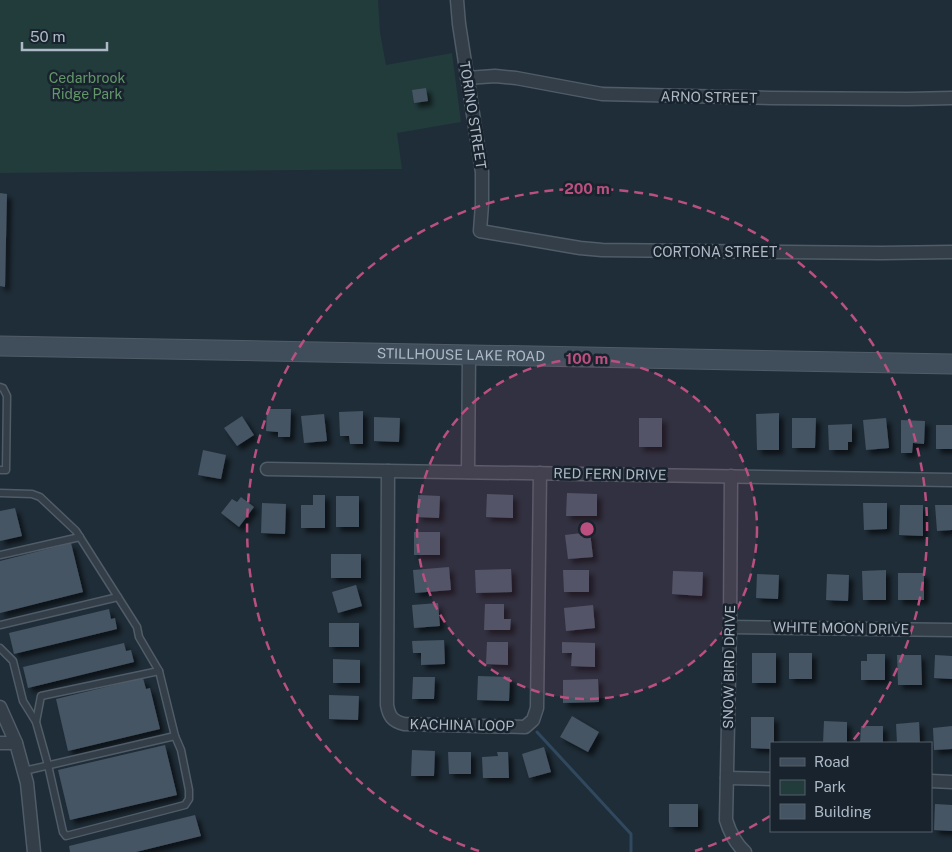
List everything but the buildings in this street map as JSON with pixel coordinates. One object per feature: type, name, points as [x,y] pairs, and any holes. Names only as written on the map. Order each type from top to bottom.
[{"type":"main road","name":"STILLHOUSE LAKE ROAD","points":[[0,346],[952,364]]},
{"type":"street","name":"TORINO STREET","points":[[457,0],[458,24],[482,172],[480,231]]},
{"type":"street","name":"ARNO STREET","points":[[467,78],[495,76],[516,78],[602,94],[781,98],[952,98]]},
{"type":"street","name":"CORTONA STREET","points":[[480,231],[580,248],[612,251],[952,252]]},
{"type":"street","points":[[468,472],[469,354]]},
{"type":"street","name":"RED FERN DRIVE","points":[[267,469],[952,480]]},
{"type":"street","name":"KACHINA LOOP","points":[[388,471],[387,705],[389,714],[395,722],[404,724],[525,727],[533,720],[537,708],[540,473]]},
{"type":"street","name":"SNOW BIRD DRIVE","points":[[731,476],[726,820],[738,846],[745,852]]},
{"type":"street","name":"WHITE MOON DRIVE","points":[[730,627],[952,630]]},
{"type":"street","points":[[0,707],[5,729],[16,743],[24,770],[34,852]]},
{"type":"street","points":[[0,743],[16,743]]},
{"type":"street","points":[[727,778],[770,779]]},
{"type":"street","points":[[932,781],[952,782]]},
{"type":"lane","points":[[0,387],[3,388],[7,396],[6,470],[0,470]]},
{"type":"lane","points":[[0,493],[32,494],[40,497],[76,531],[137,627],[139,637],[158,672],[175,736],[181,750],[189,790],[185,805],[66,836],[63,832],[36,722],[23,701],[13,661],[0,648]]},
{"type":"lane","points":[[0,555],[80,537]]},
{"type":"lane","points":[[0,625],[118,597]]},
{"type":"lane","points":[[36,722],[41,696],[158,672]]},
{"type":"lane","points":[[24,770],[175,736]]},
{"type":"green space","name":"Cedarbrook Ridge Park","points":[[0,0],[378,0],[380,32],[386,65],[452,53],[461,122],[397,133],[402,169],[0,173]]},
{"type":"waterway","points":[[537,732],[631,834],[631,852]]}]
